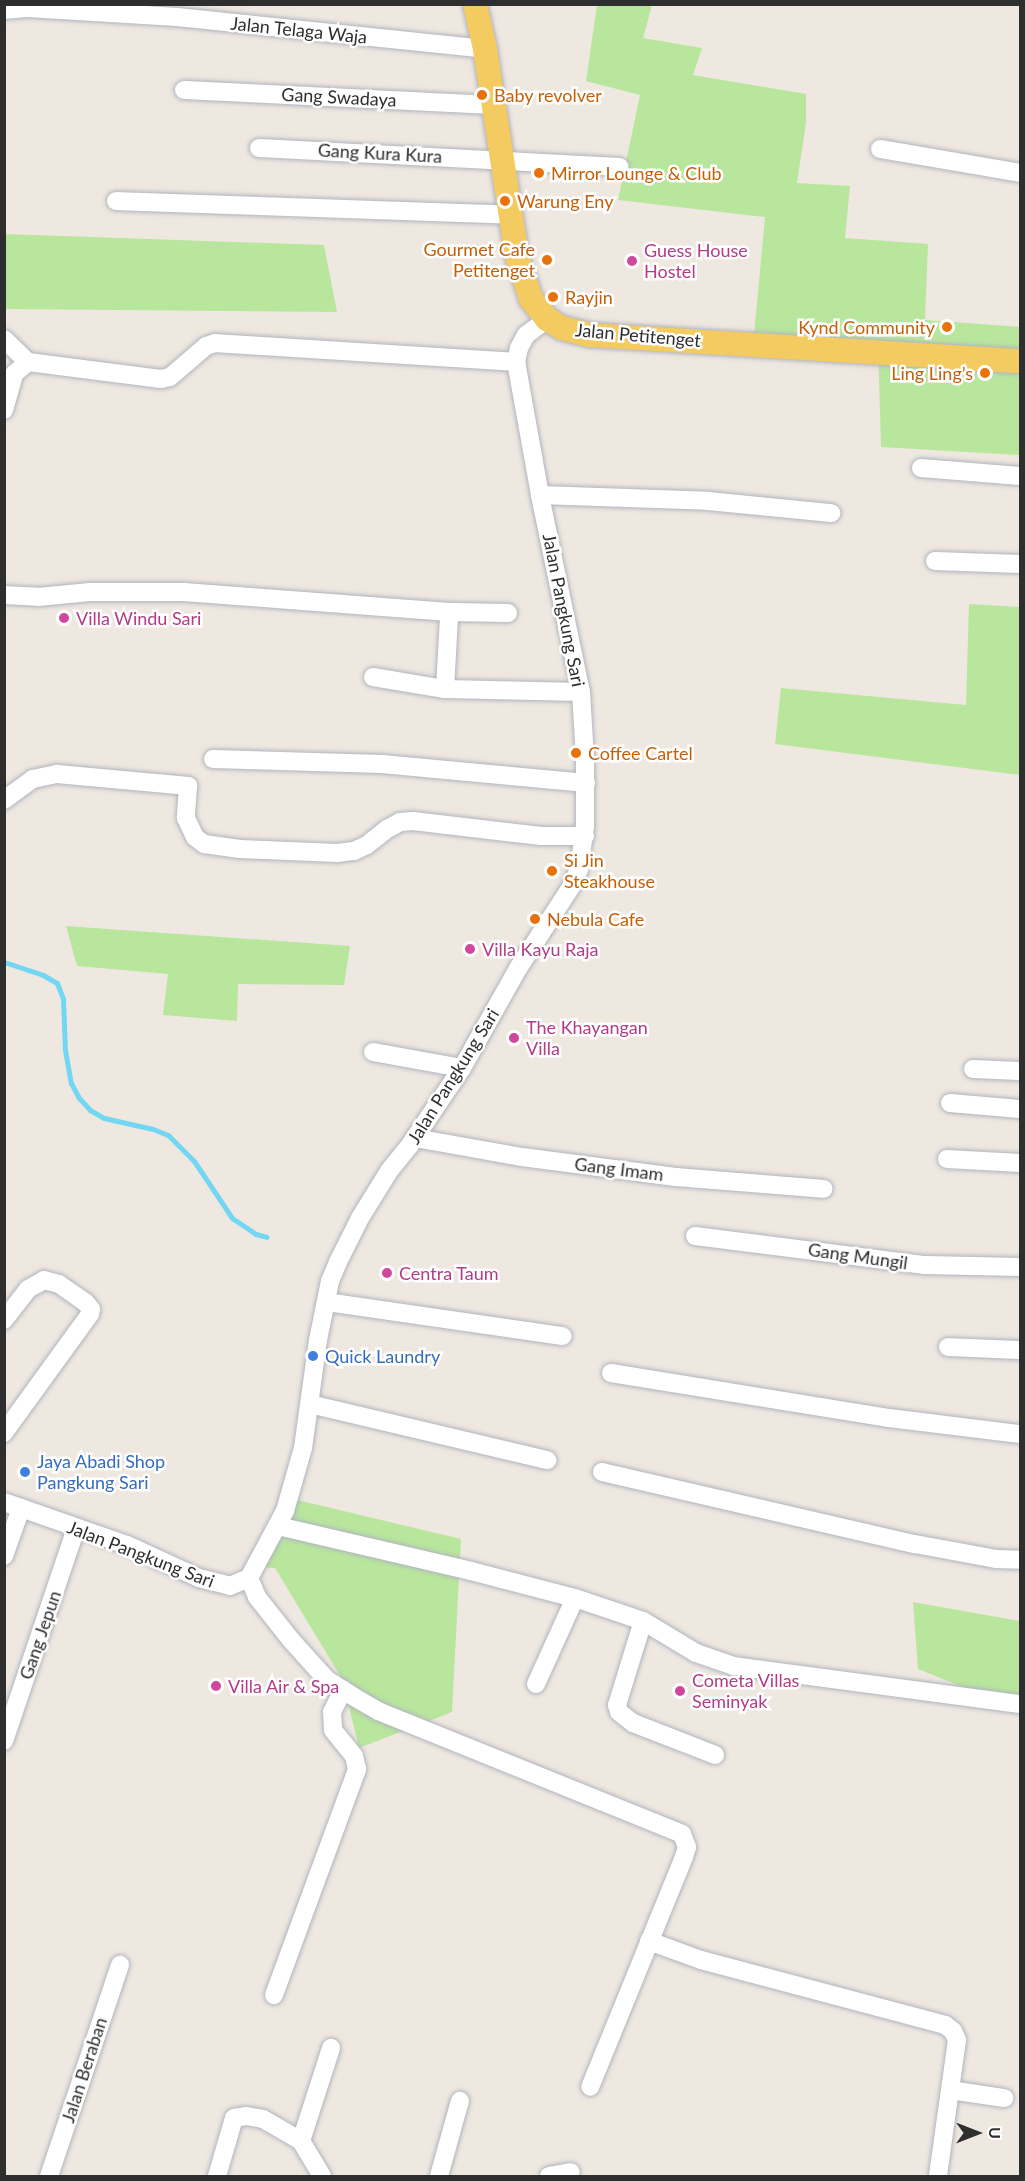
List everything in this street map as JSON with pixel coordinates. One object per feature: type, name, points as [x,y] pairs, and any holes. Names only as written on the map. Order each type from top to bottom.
[{"type":"main road","name":"Jalan Petitenget","points":[[475,4],[485,49],[510,215],[525,284],[531,299],[547,319],[562,328],[590,335],[1020,361]]},
{"type":"street","name":"Jalan Telaga Waja","points":[[4,10],[28,8],[177,17],[485,49]]},
{"type":"street","name":"Gang Swadaya","points":[[184,90],[494,105]]},
{"type":"street","name":"Gang Kura Kura","points":[[259,148],[619,166]]},
{"type":"street","points":[[880,149],[1020,174]]},
{"type":"street","points":[[116,201],[510,215]]},
{"type":"street","points":[[4,339],[28,362],[161,378],[170,377],[206,346],[215,343],[516,362],[519,348],[526,335],[547,319]]},
{"type":"street","points":[[4,410],[15,374],[28,362]]},
{"type":"street","name":"Jalan Pangkung Sari","points":[[13,1505],[147,1553],[209,1581],[230,1586],[249,1578],[278,1526],[297,1471],[330,1281],[360,1218],[389,1171],[415,1138],[462,1068],[519,967],[571,887],[579,869],[585,836],[586,783],[581,692],[567,614],[540,495],[516,362]]},
{"type":"street","points":[[921,468],[1020,476]]},
{"type":"street","points":[[540,495],[708,501],[831,513]]},
{"type":"street","points":[[935,561],[1020,564]]},
{"type":"street","points":[[4,595],[38,597],[90,592],[184,592],[452,612],[508,613]]},
{"type":"street","points":[[445,689],[449,618],[452,612]]},
{"type":"street","points":[[373,677],[445,689],[581,692]]},
{"type":"street","points":[[213,759],[382,764],[586,783]]},
{"type":"street","points":[[4,800],[33,779],[57,774],[188,786],[186,818],[195,837],[204,844],[240,849],[337,853],[354,851],[367,845],[400,822],[413,821],[541,836],[585,836]]},
{"type":"street","points":[[372,1052],[462,1068]]},
{"type":"street","points":[[973,1069],[1020,1071]]},
{"type":"street","points":[[950,1103],[1020,1109]]},
{"type":"street","name":"Gang Imam","points":[[415,1138],[522,1157],[676,1177],[824,1190]]},
{"type":"street","points":[[947,1159],[1020,1163]]},
{"type":"street","name":"Gang Mungil","points":[[695,1236],[925,1265],[1020,1267]]},
{"type":"street","points":[[4,1320],[28,1289],[44,1280],[59,1284],[85,1302],[91,1309],[90,1314],[4,1433]]},
{"type":"street","points":[[326,1302],[563,1336]]},
{"type":"street","points":[[948,1347],[1020,1350]]},
{"type":"street","points":[[611,1373],[889,1418],[1020,1434]]},
{"type":"street","points":[[310,1404],[547,1460]]},
{"type":"street","points":[[602,1473],[915,1545],[996,1559],[1020,1560]]},
{"type":"street","points":[[4,1556],[13,1505]]},
{"type":"street","points":[[278,1526],[575,1598],[643,1621],[696,1653],[734,1666],[1020,1704]]},
{"type":"street","name":"Gang Jepun","points":[[4,1741],[76,1528]]},
{"type":"street","points":[[249,1578],[256,1597],[327,1680],[378,1711],[682,1834],[687,1847],[590,2087]]},
{"type":"street","points":[[536,1684],[575,1598]]},
{"type":"street","points":[[643,1621],[617,1705],[619,1712],[633,1723],[715,1755]]},
{"type":"street","points":[[274,1995],[357,1769],[354,1756],[333,1730],[332,1712],[343,1690]]},
{"type":"street","points":[[649,1941],[701,1960],[945,2025],[953,2031],[957,2040],[938,2176]]},
{"type":"street","name":"Jalan Beraban","points":[[49,2176],[120,1965]]},
{"type":"street","points":[[301,2141],[331,2048]]},
{"type":"street","points":[[950,2090],[1004,2098]]},
{"type":"street","points":[[439,2176],[460,2102]]},
{"type":"street","points":[[217,2176],[234,2118],[246,2116],[263,2119],[301,2141],[322,2176]]},
{"type":"street","points":[[549,2176],[571,2172]]},
{"type":"green space","points":[[597,5],[652,5],[643,38],[702,48],[693,75],[806,94],[806,123],[797,183],[850,186],[845,238],[928,244],[925,320],[1020,327],[1020,455],[881,447],[878,343],[754,335],[765,217],[618,200],[640,95],[586,81]]},
{"type":"green space","points":[[5,234],[324,245],[337,312],[5,309]]},
{"type":"green space","points":[[969,604],[1020,607],[1020,775],[775,744],[781,688],[966,705]]},
{"type":"green space","points":[[66,926],[350,946],[344,985],[238,984],[237,1021],[163,1015],[168,974],[77,966]]},
{"type":"green space","points":[[289,1498],[461,1539],[452,1712],[359,1748],[342,1679],[275,1568],[245,1567]]},
{"type":"green space","points":[[913,1602],[1020,1621],[1020,1710],[918,1669]]},
{"type":"waterway","points":[[4,962],[43,975],[57,983],[63,999],[65,1050],[71,1083],[79,1098],[90,1110],[104,1118],[153,1129],[168,1135],[194,1161],[232,1218],[256,1234],[267,1237]]},
{"type":"place","name":"Baby revolver","points":[[482,95]]},
{"type":"place","name":"Mirror Lounge & Club","points":[[539,173]]},
{"type":"place","name":"Warung Eny","points":[[505,201]]},
{"type":"place","name":"Gourmet Cafe Petitenget","points":[[547,260]]},
{"type":"place","name":"Guess House Hostel","points":[[632,261]]},
{"type":"place","name":"Rayjin","points":[[553,297]]},
{"type":"place","name":"Kynd Community","points":[[947,327]]},
{"type":"place","name":"Ling Ling’s","points":[[985,373]]},
{"type":"place","name":"Villa Windu Sari","points":[[64,618]]},
{"type":"place","name":"Coffee Cartel","points":[[576,753]]},
{"type":"place","name":"Si Jin Steakhouse","points":[[552,871]]},
{"type":"place","name":"Nebula Cafe","points":[[535,919]]},
{"type":"place","name":"Villa Kayu Raja","points":[[470,949]]},
{"type":"place","name":"The Khayangan Villa","points":[[514,1038]]},
{"type":"place","name":"Centra Taum","points":[[387,1273]]},
{"type":"place","name":"Quick Laundry","points":[[313,1356]]},
{"type":"place","name":"Jaya Abadi Shop Pangkung Sari","points":[[25,1472]]},
{"type":"place","name":"Villa Air & Spa","points":[[216,1686]]},
{"type":"place","name":"Cometa Villas Seminyak","points":[[680,1691]]}]
